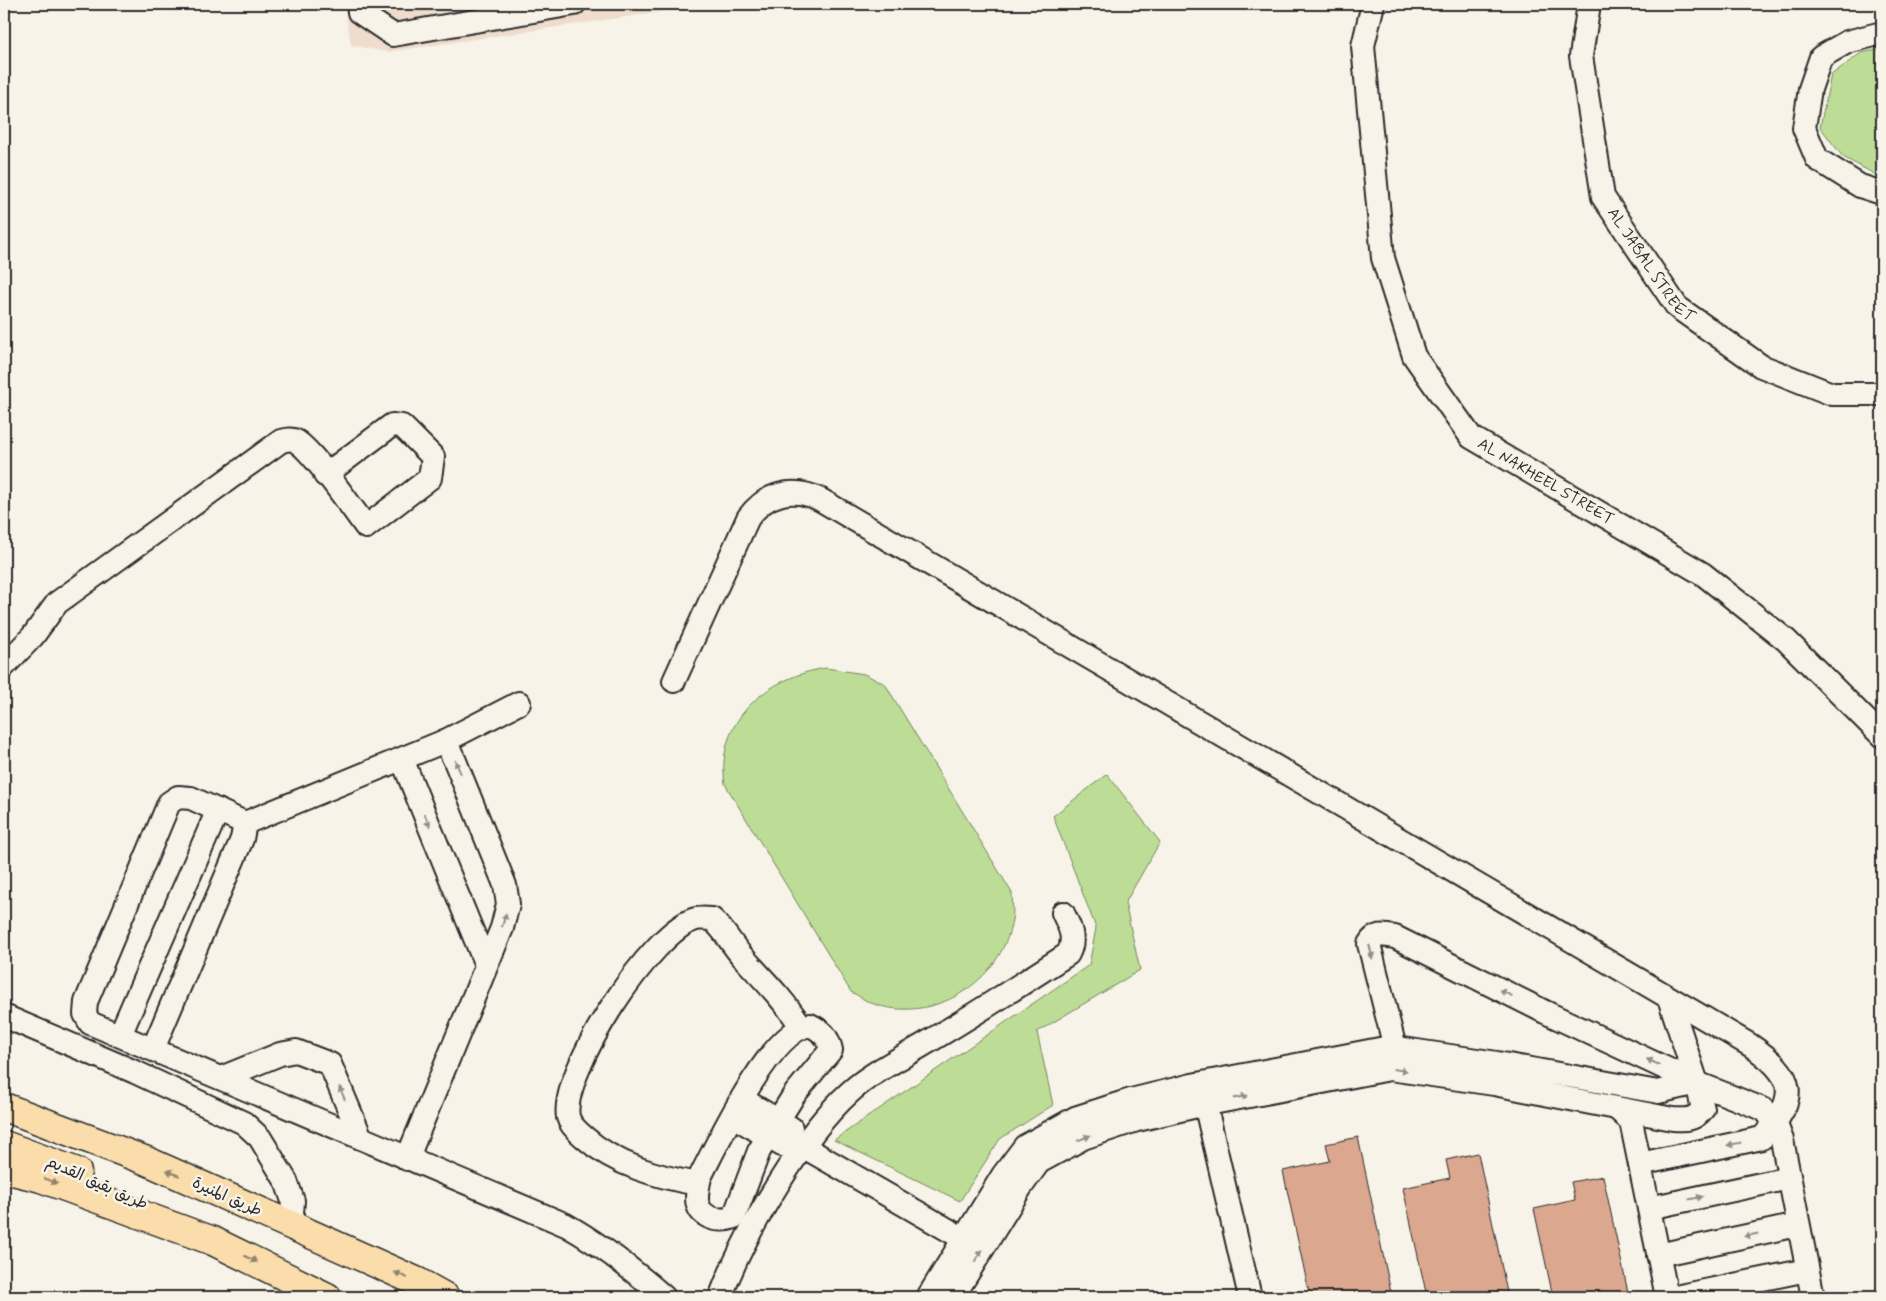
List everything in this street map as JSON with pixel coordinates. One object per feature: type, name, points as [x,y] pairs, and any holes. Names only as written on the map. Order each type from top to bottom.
[{"type":"main road","name":"طريق المنيرة","points":[[4,1107],[147,1161],[418,1282],[445,1297]]},
{"type":"main road","name":"طريق بقيق القديم","points":[[4,1145],[118,1189],[213,1241]]},
{"type":"main road","points":[[4,1169],[41,1178],[213,1241],[327,1297]]},
{"type":"street","points":[[358,4],[359,12],[393,35],[574,4]]},
{"type":"street","name":"AL NAKHEEL STREET","points":[[1373,4],[1363,46],[1382,258],[1414,356],[1471,437],[1703,574],[1786,640],[1882,736]]},
{"type":"street","name":"AL JABAL STREET","points":[[1589,4],[1580,56],[1603,197],[1677,307],[1761,366],[1832,394],[1882,394]]},
{"type":"street","points":[[1882,33],[1847,42],[1821,56],[1810,89],[1804,128],[1817,159],[1860,186],[1882,193]]},
{"type":"street","points":[[4,666],[33,636],[57,604],[281,441],[290,439],[308,452],[325,475],[366,527],[430,478],[433,457],[402,426],[392,425],[325,475]]},
{"type":"street","points":[[674,680],[748,518],[764,501],[777,495],[798,492],[810,494],[1750,1045],[1772,1060],[1783,1072],[1787,1086],[1788,1104],[1776,1124],[1762,1138],[1640,1164]]},
{"type":"street","points":[[519,703],[445,741],[245,823],[191,798],[178,797],[169,803],[86,1002],[85,1014],[90,1023],[566,1225],[591,1239],[626,1264],[664,1297]]},
{"type":"street","points":[[407,1159],[502,928],[508,904],[505,885],[455,761],[445,741]]},
{"type":"street","points":[[402,759],[486,965]]},
{"type":"street","points":[[120,1035],[218,810]]},
{"type":"street","points":[[153,1049],[242,840],[245,823]]},
{"type":"street","points":[[722,1293],[744,1243],[804,1147],[834,1109],[862,1082],[997,1001],[1068,954],[1072,947],[1072,938],[1063,913]]},
{"type":"street","points":[[698,1184],[632,1167],[596,1148],[575,1129],[568,1117],[570,1103],[576,1077],[598,1028],[632,979],[657,950],[678,930],[696,919],[712,920],[727,933],[739,951],[790,1009],[800,1026]]},
{"type":"street","points":[[1395,1048],[1369,944],[1372,938],[1381,935],[1395,937],[1545,1012],[1697,1083],[1765,1110],[1776,1124],[1782,1140],[1813,1297]]},
{"type":"street","points":[[928,1297],[1014,1158],[1026,1146],[1075,1118],[1131,1100],[1203,1094],[1390,1069],[1494,1084],[1688,1120],[1697,1116],[1703,1109],[1697,1083],[1669,998]]},
{"type":"street","points":[[4,1016],[135,1072],[244,1123],[260,1138],[286,1181],[293,1200],[290,1225]]},
{"type":"street","points":[[810,1025],[821,1030],[829,1039],[831,1050],[794,1095],[759,1151],[734,1216],[728,1220],[719,1220],[700,1212],[696,1206],[700,1177],[737,1107],[755,1076],[784,1041],[800,1026],[810,1025]]},
{"type":"street","points":[[953,1297],[1021,1187],[1039,1162],[1083,1138],[1137,1120],[1203,1094],[1395,1048],[1497,1063],[1658,1092],[1697,1083]]},
{"type":"street","points":[[221,1078],[280,1054],[296,1051],[330,1064],[361,1138]]},
{"type":"street","points":[[1203,1094],[1250,1297]]},
{"type":"street","points":[[737,1107],[773,1129],[782,1145],[804,1147],[964,1239]]},
{"type":"street","points":[[1616,1108],[1631,1121],[1667,1297]]},
{"type":"street","points":[[1649,1208],[1789,1178]]},
{"type":"street","points":[[1658,1255],[1798,1225]]},
{"type":"street","points":[[1675,1297],[1807,1270]]},
{"type":"shaded area","points":[[344,4],[714,4],[387,52],[351,45]]},
{"type":"green space","points":[[1882,49],[1882,178],[1843,157],[1820,127],[1831,75],[1861,53]]},
{"type":"green space","points":[[826,668],[864,674],[885,684],[1012,893],[1012,920],[1006,942],[994,962],[979,980],[961,993],[940,1003],[917,1008],[894,1009],[871,1003],[851,992],[725,784],[724,761],[728,740],[737,722],[750,705],[765,692],[784,681],[804,673]]},
{"type":"green space","points":[[1107,774],[1160,842],[1125,903],[1140,970],[1037,1032],[1053,1105],[1000,1139],[960,1201],[834,1140],[1089,965],[1096,928],[1053,816]]},
{"type":"building","points":[[1358,1137],[1392,1297],[1310,1297],[1283,1171],[1330,1161],[1326,1144]]},
{"type":"building","points":[[1478,1153],[1508,1297],[1427,1297],[1403,1188],[1450,1178],[1446,1160]]},
{"type":"building","points":[[1603,1176],[1629,1297],[1553,1297],[1534,1209],[1575,1200],[1571,1182]]}]
